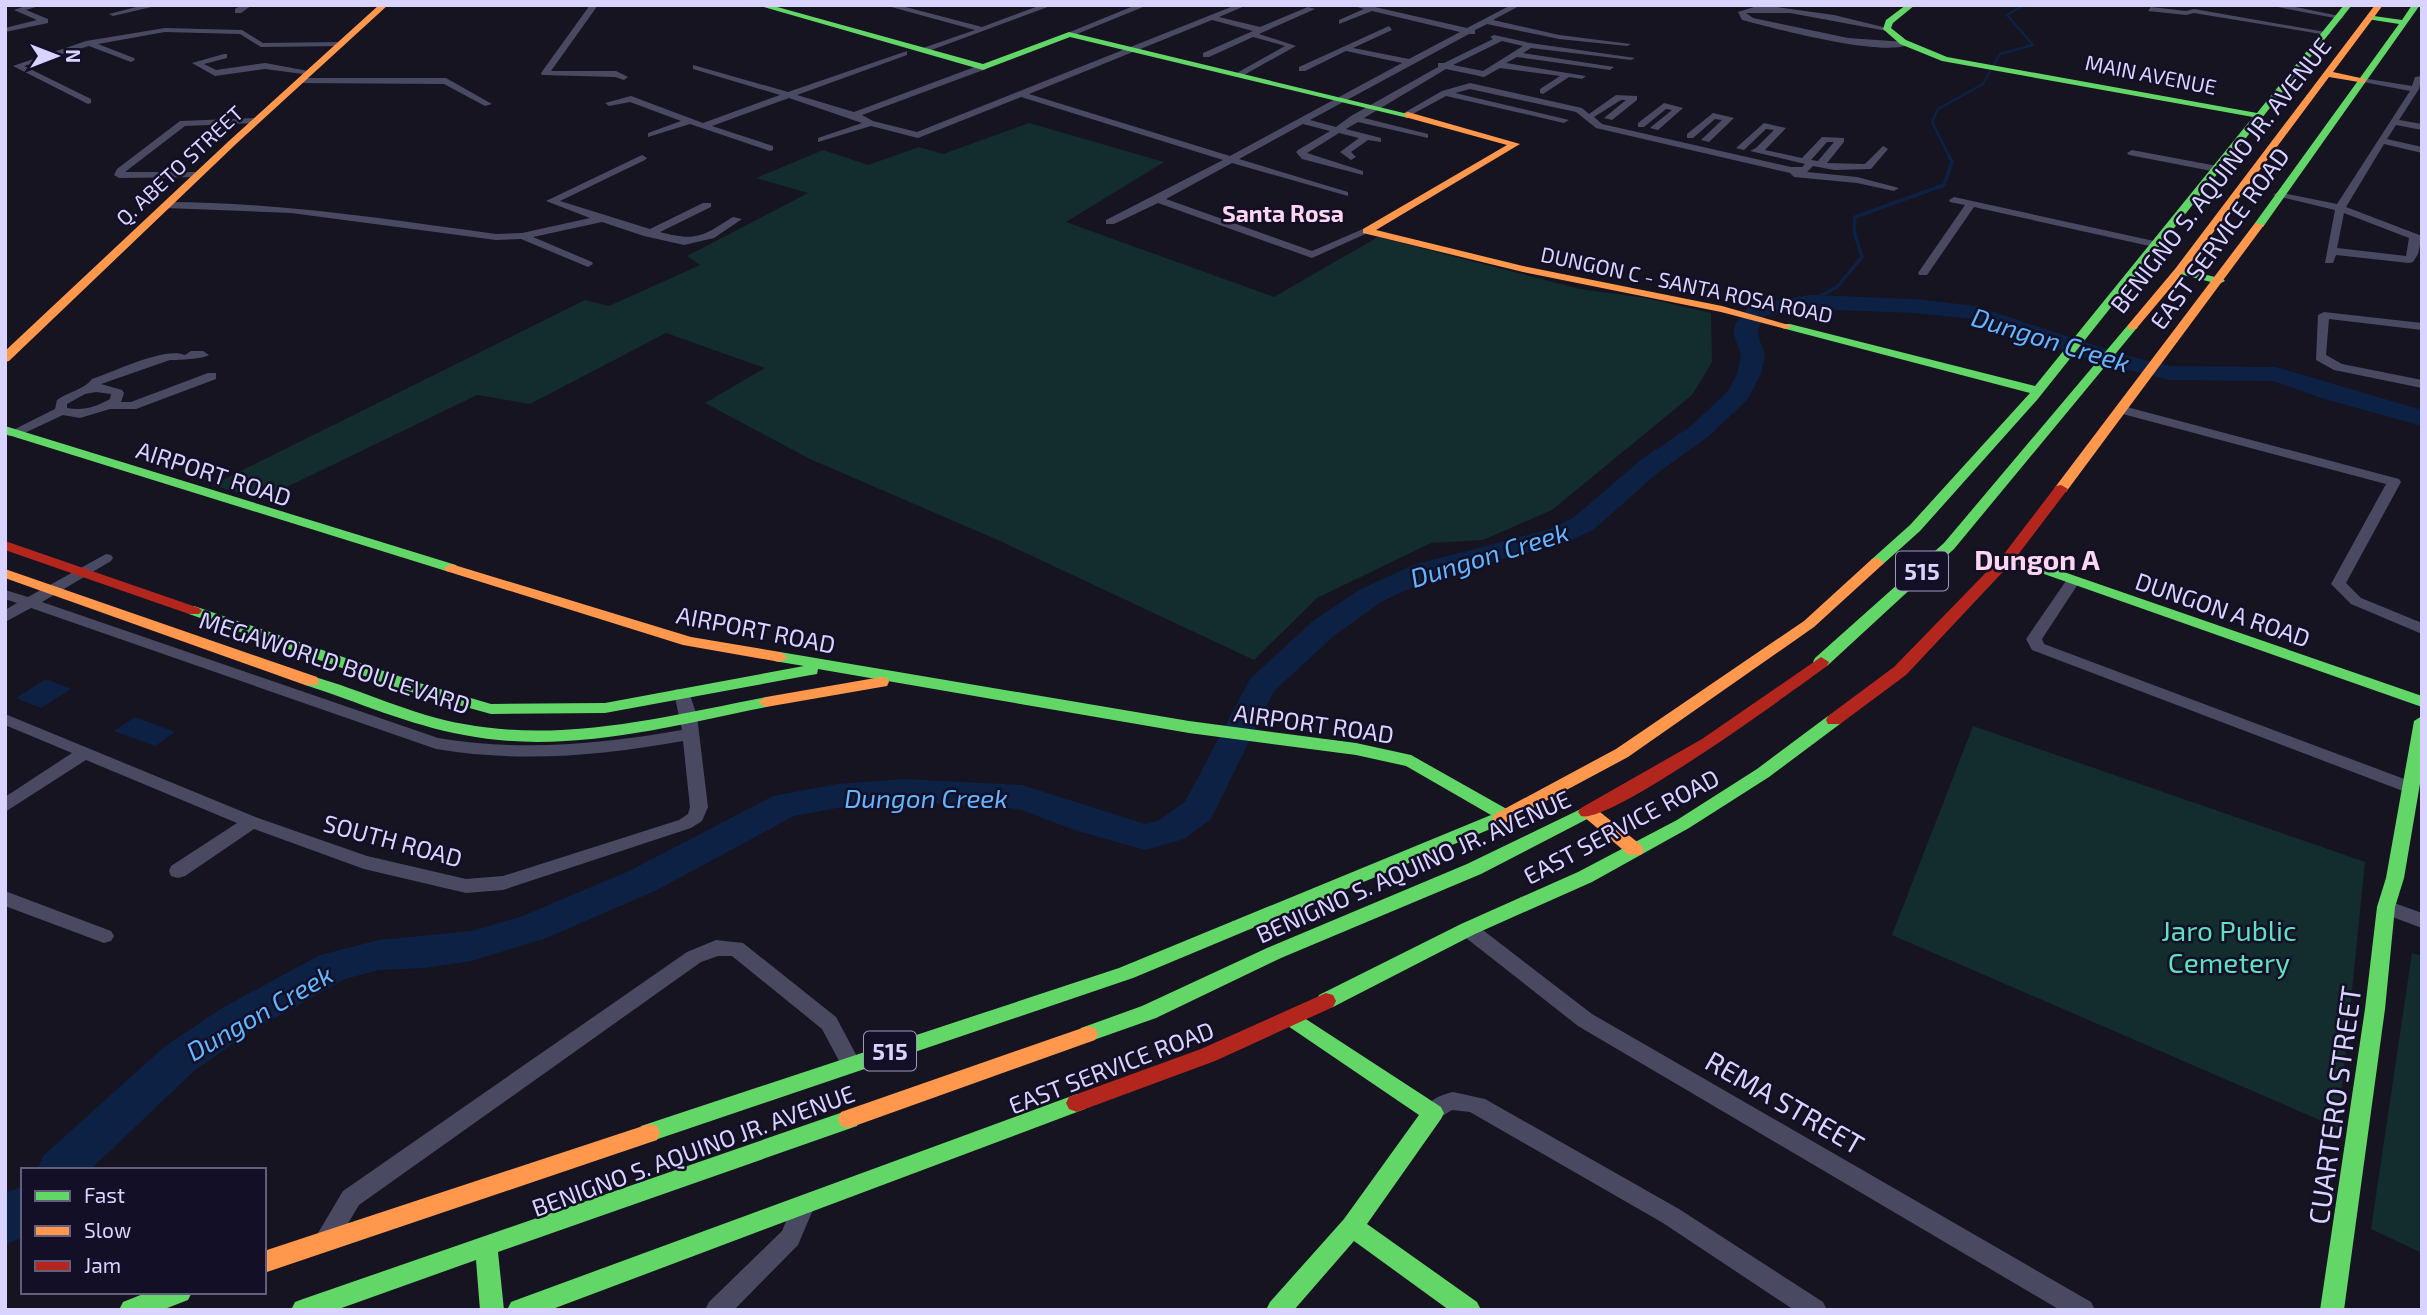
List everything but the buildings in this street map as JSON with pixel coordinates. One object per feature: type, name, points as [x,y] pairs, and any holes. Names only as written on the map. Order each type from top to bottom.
[{"type":"main road","name":"Q. ABETO STREET","points":[[5,358],[256,120],[384,5]]},
{"type":"main road","points":[[761,5],[983,67],[1069,34],[1132,51],[1343,97],[1515,144],[1367,231]]},
{"type":"main road","points":[[1886,29],[1889,22],[1911,5]]},
{"type":"main road","name":"EAST SERVICE ROAD","points":[[519,1310],[1134,1084],[1292,1018],[1468,929],[1585,877],[1683,824],[1763,772],[1900,671],[2009,557],[2219,281],[2416,5]]},
{"type":"main road","name":"BENIGNO S. AQUINO JR. AVENUE","points":[[266,1261],[1126,972],[1262,937],[1474,869],[1660,774],[1755,713],[1842,646],[1940,528],[2038,391],[2154,244],[2201,191],[2344,11]]},
{"type":"main road","points":[[2375,11],[2402,22]]},
{"type":"main road","name":"BENIGNO S. AQUINO JR. AVENUE","points":[[303,1310],[486,1248],[1149,1012],[1262,937],[1506,816],[1622,752],[1767,654],[1940,528],[2098,369],[2179,271],[2375,11]]},
{"type":"main road","name":"MAIN AVENUE","points":[[1886,29],[1906,44],[1971,64],[2258,118]]},
{"type":"main road","points":[[2328,74],[2362,80]]},
{"type":"main road","points":[[2282,89],[2312,95]]},
{"type":"main road","points":[[2201,191],[2232,199]]},
{"type":"main road","name":"DUNGON C - SANTA ROSA ROAD","points":[[1367,231],[1558,277],[1762,318],[2038,391]]},
{"type":"main road","points":[[2179,271],[2219,281]]},
{"type":"main road","name":"AIRPORT ROAD","points":[[9,432],[689,642],[1189,727],[1356,749],[1411,761],[1506,816]]},
{"type":"main road","name":"MEGAWORLD BOULEVARD","points":[[5,545],[465,703],[512,711],[587,709],[831,667]]},
{"type":"main road","points":[[5,572],[29,566],[33,562],[31,554]]},
{"type":"main road","name":"DUNGON A ROAD","points":[[2009,557],[2422,702]]},
{"type":"main road","name":"MEGAWORLD BOULEVARD","points":[[5,572],[118,614],[437,724],[464,730],[530,736],[689,725],[909,679]]},
{"type":"main road","points":[[118,614],[114,607],[118,598],[147,593]]},
{"type":"main road","points":[[580,733],[593,730],[606,720],[604,714],[587,709]]},
{"type":"main road","name":"CUARTERO STREET","points":[[2332,1310],[2375,1009],[2386,907],[2395,878],[2422,721]]},
{"type":"main road","points":[[1589,812],[1635,850]]},
{"type":"main road","points":[[1278,1310],[1352,1226],[1433,1113],[1292,1018]]},
{"type":"main road","points":[[1352,1226],[1469,1310]]},
{"type":"main road","points":[[486,1248],[492,1310]]},
{"type":"main road","points":[[131,1310],[175,1294]]},
{"type":"street","points":[[5,13],[38,5]]},
{"type":"street","points":[[113,13],[156,5]]},
{"type":"street","points":[[238,11],[248,5]]},
{"type":"street","points":[[594,5],[545,73],[616,74],[624,77]]},
{"type":"street","points":[[888,5],[982,29]]},
{"type":"street","points":[[1015,5],[1036,10]]},
{"type":"street","points":[[926,50],[1049,5]]},
{"type":"street","points":[[1069,34],[1144,5]]},
{"type":"street","points":[[696,66],[789,94],[870,123],[918,135],[1244,5]]},
{"type":"street","points":[[1355,5],[1530,45],[1631,58]]},
{"type":"street","points":[[1111,222],[1158,200],[1343,97],[1517,5]]},
{"type":"street","points":[[2182,5],[2195,7],[2194,11]]},
{"type":"street","points":[[2271,5],[2344,11]]},
{"type":"street","points":[[1886,29],[1771,6],[1749,8],[1742,15],[1766,23],[1877,44],[1906,44]]},
{"type":"street","points":[[1206,55],[1311,9]]},
{"type":"street","points":[[1342,22],[1371,9]]},
{"type":"street","points":[[2151,9],[2186,13],[2194,11],[2327,33]]},
{"type":"street","points":[[5,30],[47,19],[18,10]]},
{"type":"street","points":[[1212,19],[1261,30]]},
{"type":"street","points":[[1486,21],[1559,37],[1627,44]]},
{"type":"street","points":[[1302,69],[1389,28]]},
{"type":"street","points":[[5,69],[89,43],[164,30],[242,32],[261,45],[341,44]]},
{"type":"street","points":[[1239,74],[1292,46],[1252,34]]},
{"type":"street","points":[[1360,173],[1301,154],[1334,130],[1444,66],[1502,38]]},
{"type":"street","points":[[89,43],[131,60]]},
{"type":"street","points":[[1347,50],[1480,74],[1530,45]]},
{"type":"street","points":[[703,126],[904,52]]},
{"type":"street","points":[[1515,54],[1610,67]]},
{"type":"street","points":[[224,56],[196,63],[215,73],[265,66],[305,77],[446,80],[488,104]]},
{"type":"street","points":[[1499,65],[1582,76]]},
{"type":"street","points":[[16,66],[88,101]]},
{"type":"street","points":[[853,115],[983,67]]},
{"type":"street","points":[[1543,91],[1569,74]]},
{"type":"street","points":[[2278,195],[2340,208],[2418,238],[2409,260],[2330,256],[2340,208],[2414,91],[2418,79],[2422,78]]},
{"type":"street","points":[[2362,80],[2414,91]]},
{"type":"street","points":[[1406,114],[1445,93],[1469,86],[1579,110],[1599,127],[1791,170],[1798,176],[1810,167],[1868,167],[1882,149]]},
{"type":"street","points":[[1445,93],[1564,120]]},
{"type":"street","points":[[1020,94],[1344,194]]},
{"type":"street","points":[[610,103],[631,99],[687,122],[770,148]]},
{"type":"street","points":[[2405,103],[2422,106]]},
{"type":"street","points":[[1641,125],[1664,106],[1679,107],[1655,128]]},
{"type":"street","points":[[1690,136],[1713,116],[1728,118],[1706,140]]},
{"type":"street","points":[[1354,118],[1425,136]]},
{"type":"street","points":[[1609,118],[1758,152],[1894,188]]},
{"type":"street","points":[[198,175],[119,175],[120,171],[178,125],[256,120]]},
{"type":"street","points":[[1301,121],[1378,140]]},
{"type":"street","points":[[651,135],[687,122]]},
{"type":"street","points":[[2394,122],[2422,127]]},
{"type":"street","points":[[821,140],[870,123]]},
{"type":"street","points":[[1741,148],[1765,126],[1781,128],[1758,152]]},
{"type":"street","points":[[1351,156],[1345,152],[1367,137]]},
{"type":"street","points":[[2381,141],[2422,150]]},
{"type":"street","points":[[2132,153],[2217,169]]},
{"type":"street","points":[[642,158],[551,201],[675,242],[710,236],[737,219]]},
{"type":"street","points":[[1158,200],[1312,256],[1367,231]]},
{"type":"street","points":[[1954,200],[2154,244]]},
{"type":"street","points":[[1923,273],[1971,204]]},
{"type":"street","points":[[166,205],[252,206],[327,212],[496,237],[522,236],[602,219]]},
{"type":"street","points":[[648,234],[707,205]]},
{"type":"street","points":[[522,236],[588,264]]},
{"type":"street","points":[[2422,327],[2324,315],[2320,357],[2338,367],[2422,384]]},
{"type":"street","points":[[92,389],[96,382],[169,356],[191,355]]},
{"type":"street","points":[[9,432],[61,411],[80,414],[108,405],[132,406],[212,376]]},
{"type":"street","points":[[61,411],[59,407],[66,398],[92,389],[109,388],[118,393],[108,405]]},
{"type":"street","points":[[2123,410],[2394,482],[2338,584],[2356,601],[2422,629]]},
{"type":"street","points":[[5,617],[106,558]]},
{"type":"street","points":[[2073,581],[2034,639],[2038,647],[2409,787]]},
{"type":"street","points":[[5,594],[301,699],[454,747],[559,753],[613,748],[689,725]]},
{"type":"street","name":"SOUTH ROAD","points":[[5,719],[252,822],[364,862],[466,886],[503,883],[691,821],[699,813],[689,725],[682,693]]},
{"type":"street","points":[[5,806],[84,752]]},
{"type":"street","points":[[178,871],[252,822]]},
{"type":"street","points":[[5,898],[104,936]]},
{"type":"street","points":[[2386,907],[2422,921]]},
{"type":"street","name":"REMA STREET","points":[[1468,929],[1584,1020],[2083,1310]]},
{"type":"street","points":[[326,1240],[351,1198],[694,957],[716,948],[736,948],[829,1023],[851,1064]]},
{"type":"street","points":[[1433,1113],[1442,1102],[1454,1099],[1477,1105],[1671,1216],[1815,1310]]},
{"type":"street","points":[[717,1310],[790,1238],[804,1206]]},
{"type":"green space","points":[[1029,123],[1164,162],[1066,222],[1274,297],[1378,237],[1580,289],[1646,298],[1711,313],[1712,362],[1692,395],[1552,510],[1483,540],[1431,543],[1317,598],[1254,660],[1000,541],[810,459],[705,403],[765,368],[666,333],[530,404],[477,395],[260,500],[213,485],[585,300],[609,306],[700,265],[687,256],[808,193],[756,178],[823,150],[868,165],[919,147],[943,154]]},
{"type":"green space","name":"Jaro Public Cemetery","points":[[1973,726],[2365,862],[2338,1128],[1892,935]]},
{"type":"green space","points":[[2412,953],[2422,956],[2422,1253],[2371,1229]]},
{"type":"water","points":[[46,679],[71,689],[41,708],[16,698]]},
{"type":"water","points":[[135,717],[175,732],[155,746],[114,731]]},
{"type":"waterway","points":[[1809,302],[1837,287],[1862,257],[1854,231],[1855,217],[1944,185],[1952,162],[1932,122],[1938,109],[1983,84],[2000,54],[2033,45],[2007,15],[2022,6],[2045,5]]},
{"type":"waterway","name":"Dungon Creek","points":[[61,1168],[179,1059],[236,1020],[334,966],[379,955],[425,953],[471,946],[530,929],[642,881],[785,805],[837,796],[903,791],[951,792],[1022,797],[1087,821],[1145,837],[1171,830],[1199,810],[1261,686],[1324,628],[1370,596],[1423,571],[1557,536],[1583,524],[1651,465],[1700,431],[1738,395],[1749,374],[1753,355],[1746,335],[1747,324],[1759,309],[1809,302],[1915,306],[1976,313],[2113,359],[2170,373],[2276,374],[2330,393],[2422,418]]},
{"type":"waterway","name":"Dungon Creek","points":[[5,1224],[21,1208]]},
{"type":"traffic: fast","points":[[761,5],[983,67],[1069,34],[1408,115]]},
{"type":"traffic: fast","points":[[1911,5],[1889,22],[1887,29],[1903,42],[1945,59],[2260,116]]},
{"type":"traffic: fast","points":[[1877,562],[1915,528],[2033,397],[2348,5]]},
{"type":"traffic: fast","points":[[2259,225],[2416,5]]},
{"type":"traffic: fast","points":[[2370,17],[2402,22]]},
{"type":"traffic: fast","points":[[2179,271],[2219,281]]},
{"type":"traffic: fast","points":[[1786,326],[2038,391]]},
{"type":"traffic: fast","points":[[1821,662],[1949,546],[2132,327]]},
{"type":"traffic: fast","points":[[5,430],[451,568]]},
{"type":"traffic: fast","points":[[2009,557],[2422,702]]},
{"type":"traffic: fast","points":[[194,611],[410,686],[491,709],[605,708],[811,670]]},
{"type":"traffic: fast","points":[[780,657],[1189,727],[1356,749],[1411,761],[1506,816]]},
{"type":"traffic: fast","points":[[311,681],[425,720],[464,730],[539,737],[616,730],[766,702]]},
{"type":"traffic: fast","points":[[1326,1001],[1468,929],[1585,877],[1683,824],[1763,773],[1834,720]]},
{"type":"traffic: fast","points":[[2332,1310],[2375,1009],[2386,907],[2395,878],[2422,721]]},
{"type":"traffic: fast","points":[[1088,1034],[1149,1012],[1274,953],[1474,869],[1587,812]]},
{"type":"traffic: fast","points":[[649,1133],[1126,973],[1501,818]]},
{"type":"traffic: fast","points":[[1292,1018],[1433,1113],[1352,1226],[1469,1310]]},
{"type":"traffic: fast","points":[[519,1310],[1077,1103]]},
{"type":"traffic: fast","points":[[303,1310],[849,1119]]},
{"type":"traffic: fast","points":[[1278,1310],[1352,1226]]},
{"type":"traffic: fast","points":[[486,1248],[492,1310]]},
{"type":"traffic: fast","points":[[131,1310],[175,1294]]},
{"type":"traffic: slow","points":[[5,358],[233,142],[384,5]]},
{"type":"traffic: slow","points":[[2132,327],[2179,271],[2379,5]]},
{"type":"traffic: slow","points":[[2328,74],[2362,81]]},
{"type":"traffic: slow","points":[[1367,231],[1515,144],[1408,115]]},
{"type":"traffic: slow","points":[[2061,489],[2259,225]]},
{"type":"traffic: slow","points":[[1367,231],[1523,269],[1722,309],[1786,326]]},
{"type":"traffic: slow","points":[[1501,818],[1622,753],[1809,624],[1877,562]]},
{"type":"traffic: slow","points":[[451,568],[689,642],[780,657]]},
{"type":"traffic: slow","points":[[5,573],[311,681]]},
{"type":"traffic: slow","points":[[766,702],[881,682]]},
{"type":"traffic: slow","points":[[1589,812],[1635,850]]},
{"type":"traffic: slow","points":[[849,1119],[1088,1034]]},
{"type":"traffic: slow","points":[[266,1261],[649,1133]]},
{"type":"traffic: jam","points":[[1834,720],[1900,671],[2009,557],[2061,489]]},
{"type":"traffic: jam","points":[[5,545],[194,611]]},
{"type":"traffic: jam","points":[[1587,812],[1708,743],[1821,662]]},
{"type":"traffic: jam","points":[[1077,1103],[1208,1055],[1326,1001]]},
{"type":"district","name":"Santa Rosa","points":[[1283,213]]},
{"type":"district","name":"Dungon A","points":[[2037,559]]}]
